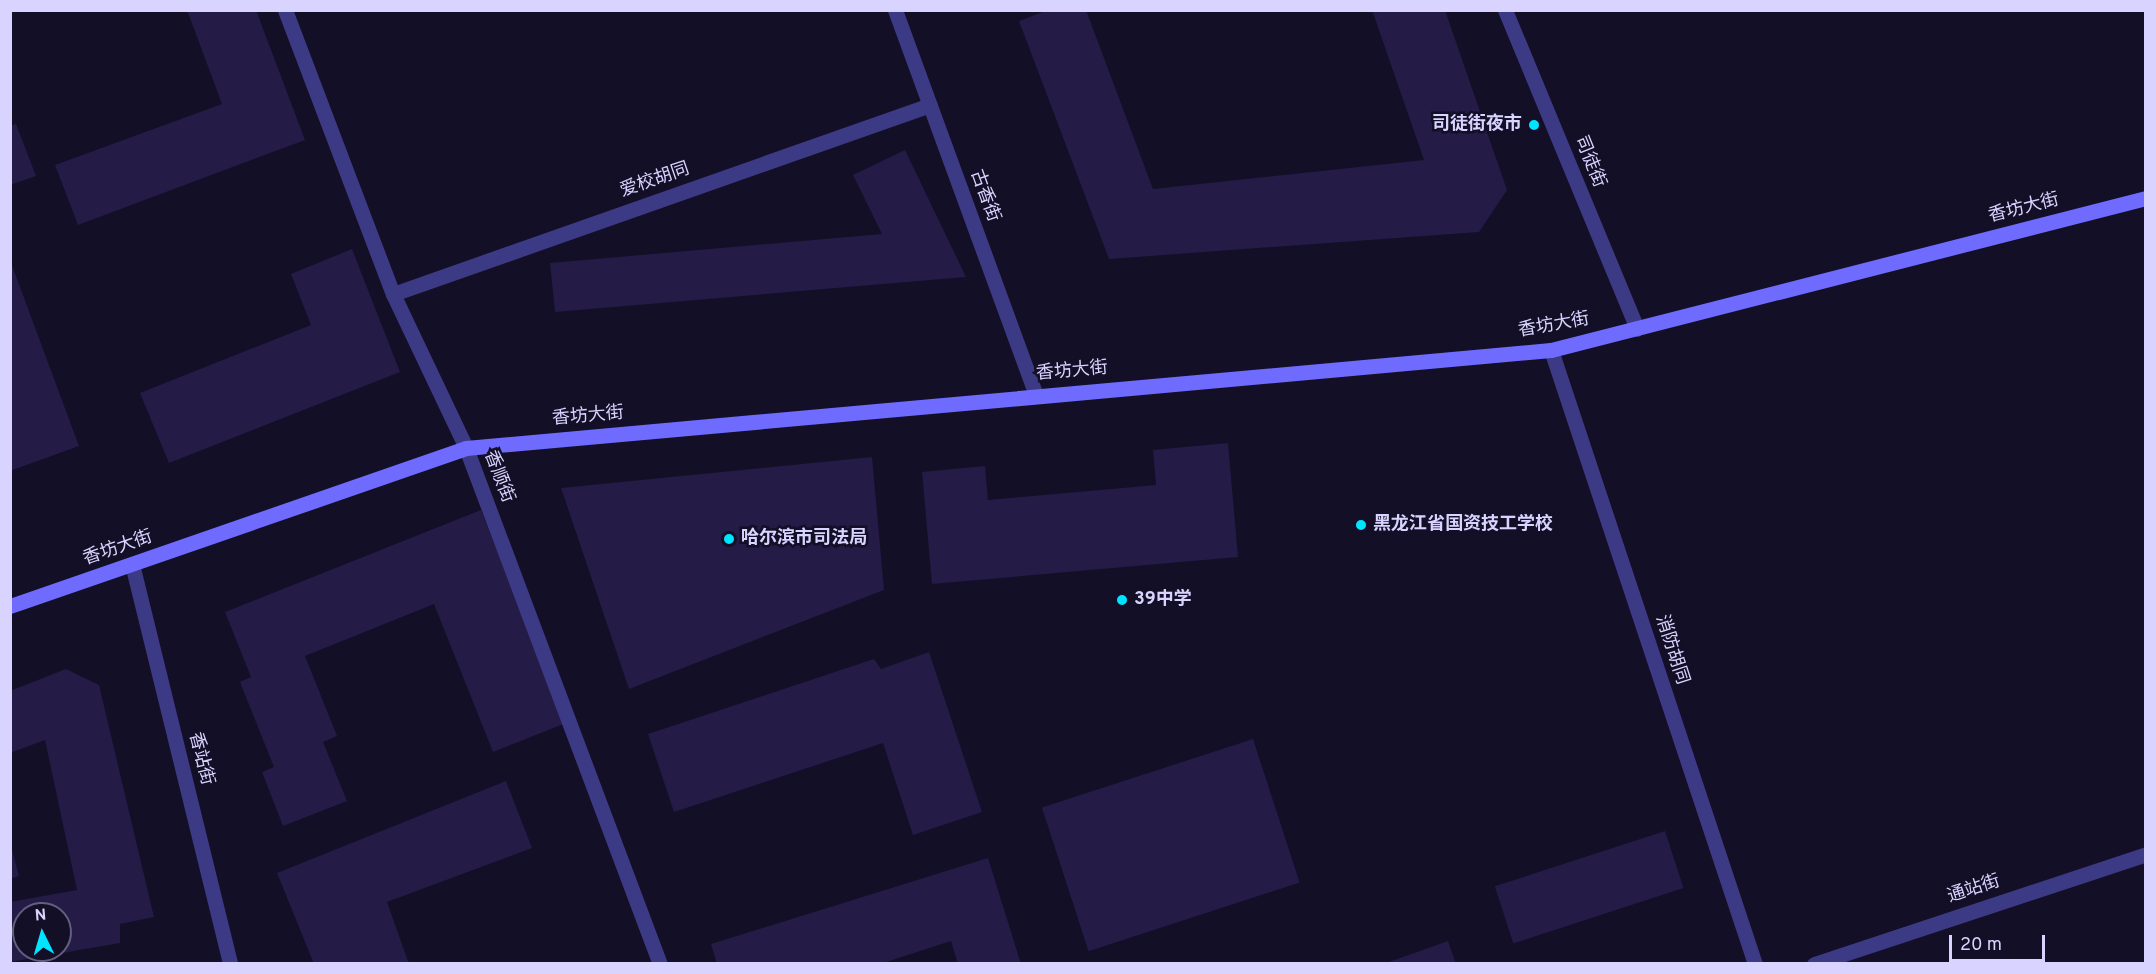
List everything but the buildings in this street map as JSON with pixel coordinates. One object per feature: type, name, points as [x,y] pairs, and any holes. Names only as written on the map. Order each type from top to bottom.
[{"type":"main road","name":"香坊大街","points":[[10,606],[466,448],[1551,350],[2145,198]]},
{"type":"street","name":"香顺街","points":[[285,10],[393,294],[466,448],[660,963]]},
{"type":"street","name":"古香街","points":[[895,10],[1036,395]]},
{"type":"street","name":"司徒街","points":[[1505,10],[1637,329]]},
{"type":"street","name":"爱校胡同","points":[[393,294],[930,105]]},
{"type":"street","name":"消防胡同","points":[[1551,350],[1755,963]]},
{"type":"street","name":"香站街","points":[[132,564],[230,963]]},
{"type":"street","name":"通站街","points":[[1814,963],[2145,854]]},
{"type":"place","name":"司徒街夜市","points":[[1534,125]]},
{"type":"place","name":"黑龙江省国资技工学校","points":[[1361,525]]},
{"type":"place","name":"哈尔滨市司法局","points":[[729,539]]},
{"type":"place","name":"39中学","points":[[1122,600]]}]
